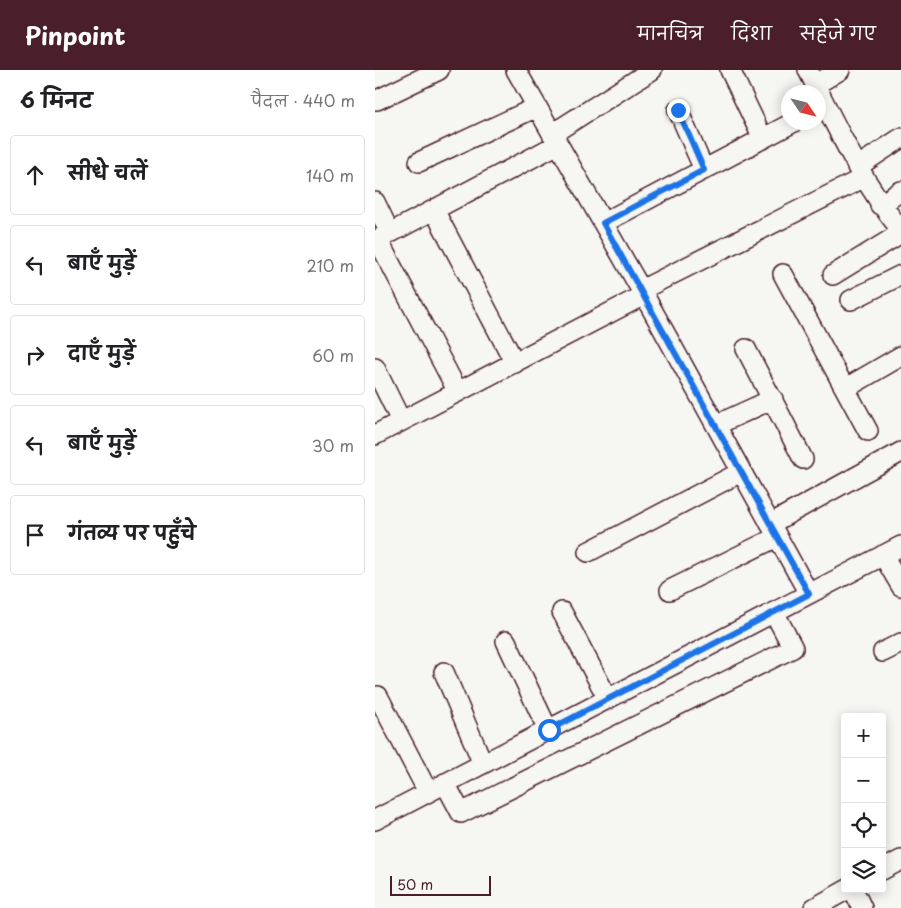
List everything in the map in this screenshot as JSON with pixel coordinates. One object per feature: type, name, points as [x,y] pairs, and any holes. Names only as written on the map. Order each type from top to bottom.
[{"type":"street","points":[[377,100],[439,70]]},
{"type":"street","points":[[516,70],[643,293],[809,594]]},
{"type":"street","points":[[381,238],[555,139],[652,70]]},
{"type":"street","points":[[730,70],[763,139]]},
{"type":"street","points":[[811,77],[840,70]]},
{"type":"street","points":[[419,162],[537,107]]},
{"type":"street","points":[[678,110],[704,170]]},
{"type":"street","points":[[826,115],[880,205],[901,231],[833,275]]},
{"type":"street","points":[[603,223],[781,129]]},
{"type":"street","points":[[375,435],[515,363],[860,172],[901,138]]},
{"type":"street","points":[[880,205],[901,191]]},
{"type":"street","points":[[375,202],[381,238],[458,392]]},
{"type":"street","points":[[433,210],[515,363]]},
{"type":"street","points":[[783,274],[868,431]]},
{"type":"street","points":[[851,300],[901,275]]},
{"type":"street","points":[[745,349],[803,459]]},
{"type":"street","points":[[846,388],[901,356]]},
{"type":"street","points":[[375,368],[401,421]]},
{"type":"street","points":[[716,425],[773,399]]},
{"type":"street","points":[[670,590],[774,530],[901,452]]},
{"type":"street","points":[[588,552],[741,472]]},
{"type":"street","points":[[375,820],[901,546]]},
{"type":"street","points":[[883,555],[901,586]]},
{"type":"street","points":[[562,612],[607,699]]},
{"type":"street","points":[[445,783],[461,813],[793,648],[774,612]]},
{"type":"street","points":[[506,641],[549,730]]},
{"type":"street","points":[[883,652],[901,643]]},
{"type":"street","points":[[444,672],[483,764]]},
{"type":"street","points":[[378,696],[428,792]]},
{"type":"street","points":[[814,908],[841,893]]},
{"type":"street","points":[[855,893],[862,908]]},
{"type":"route","points":[[549,730],[809,594],[603,223],[704,170],[678,110]]}]
